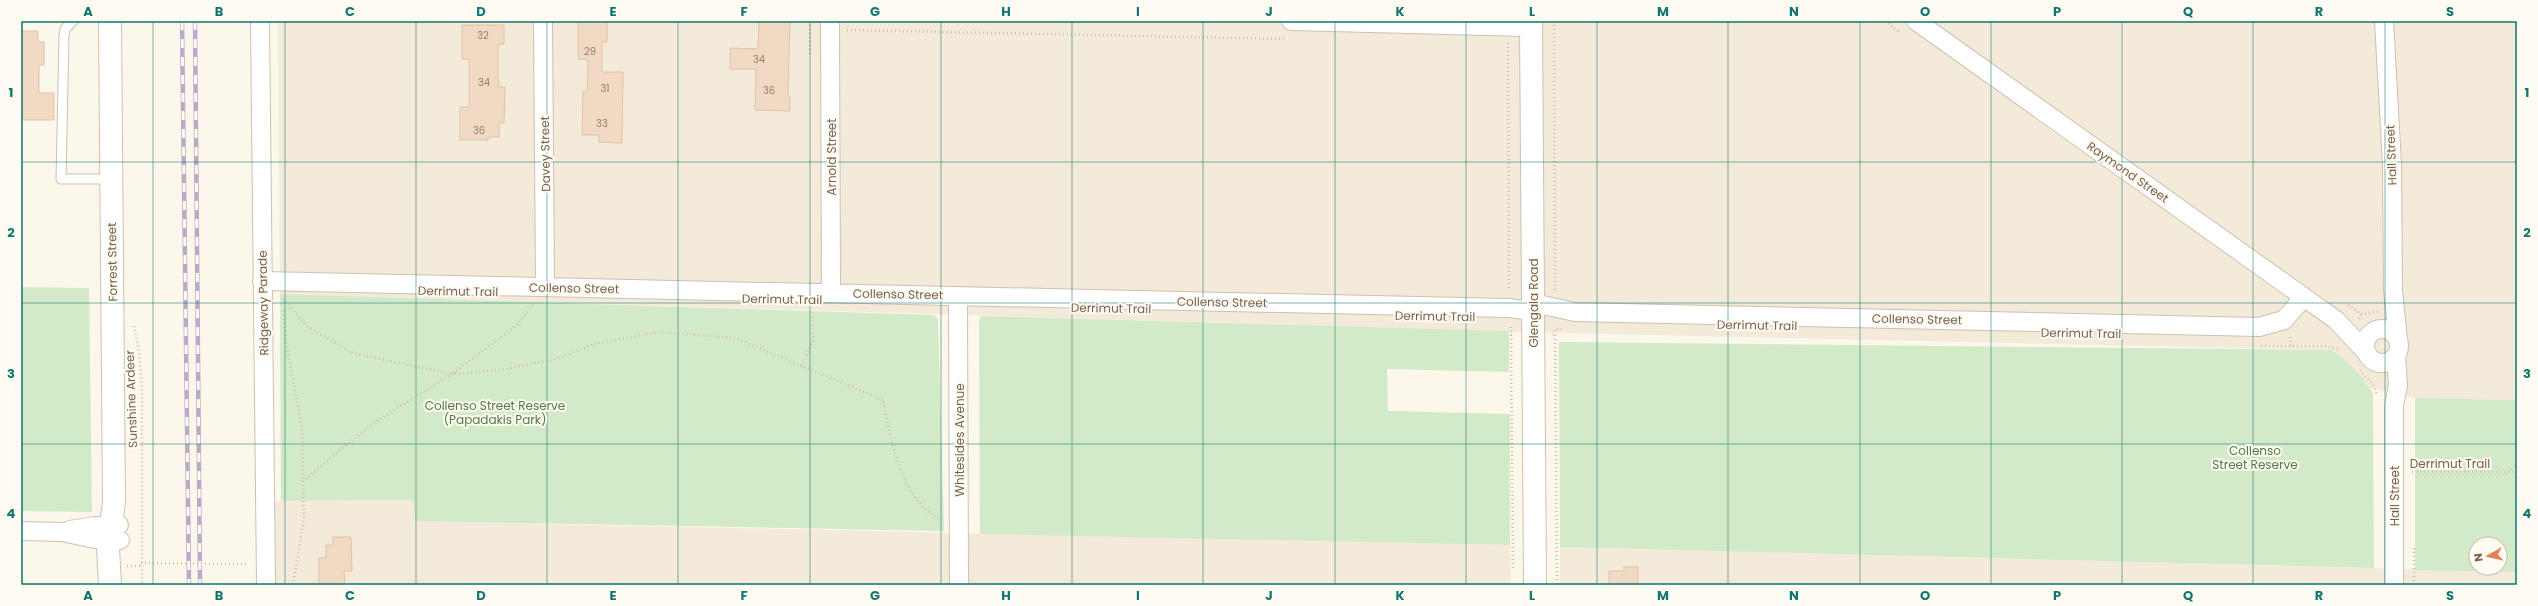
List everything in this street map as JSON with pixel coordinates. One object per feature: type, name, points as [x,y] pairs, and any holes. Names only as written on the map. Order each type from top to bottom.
[{"type":"street","name":"Forrest Street","points":[[110,21],[114,502],[115,532],[121,585]]},
{"type":"street","name":"Ridgeway Parade","points":[[260,21],[266,585]]},
{"type":"street","name":"Davey Street","points":[[541,294],[543,21]]},
{"type":"street","name":"Arnold Street","points":[[830,21],[831,293]]},
{"type":"street","points":[[1291,21],[1509,35],[1531,24]]},
{"type":"street","name":"Raymond Street","points":[[1916,21],[2341,323],[2366,360]]},
{"type":"street","name":"Hall Street","points":[[2384,21],[2392,164],[2393,290],[2398,385],[2394,406],[2394,585]]},
{"type":"street","name":"Glengala Road","points":[[1531,24],[1535,585]]},
{"type":"street","name":"Collenso Street","points":[[262,281],[541,294],[831,293],[1508,308],[1534,317],[1555,317],[1575,312],[2259,327],[2274,332],[2288,331],[2301,321],[2308,300]]},
{"type":"street","name":"Hall Street","points":[[2378,330],[2393,290]]},
{"type":"street","name":"Whitesides Avenue","points":[[958,296],[959,585]]},
{"type":"street","name":"Raymond Street","points":[[2341,323],[2378,330]]},
{"type":"street","points":[[2378,330],[2392,332],[2397,348],[2388,362],[2366,360],[2367,339],[2378,330]]},
{"type":"street","name":"Hall Street","points":[[2366,360],[2389,386],[2394,406]]},
{"type":"street","points":[[21,531],[115,532]]},
{"type":"street","name":"Forrest Street","points":[[110,585],[115,532]]},
{"type":"lane","points":[[72,21],[65,29],[64,36],[61,179],[111,179]]},
{"type":"path","points":[[1554,21],[1557,585]]},
{"type":"path","points":[[847,30],[1293,39]]},
{"type":"path","points":[[1500,43],[1509,35]]},
{"type":"path","points":[[1508,293],[1510,288],[1509,35]]},
{"type":"path","points":[[528,302],[541,294]]},
{"type":"path","points":[[303,480],[372,424],[452,374],[517,325],[541,294]]},
{"type":"path","points":[[281,297],[308,327],[353,353],[452,374],[501,370],[556,359],[595,344],[659,332],[735,338],[883,400],[892,446],[910,490],[934,517],[959,526]]},
{"type":"path","points":[[281,297],[289,298]]},
{"type":"path","points":[[281,297],[286,342],[302,429],[304,518],[293,585]]},
{"type":"path","name":"Derrimut Trail","points":[[806,309],[820,309]]},
{"type":"path","points":[[802,366],[813,342],[813,309]]},
{"type":"path","points":[[1511,334],[1534,317],[1555,336]]},
{"type":"path","points":[[1555,317],[1571,329]]},
{"type":"path","name":"Sunshine Ardeer","points":[[132,320],[139,351],[142,388],[142,585]]},
{"type":"path","points":[[1507,327],[1511,327],[1513,577]]},
{"type":"path","points":[[2253,346],[2325,346],[2340,349]]},
{"type":"path","points":[[2366,360],[2378,399]]},
{"type":"path","points":[[2508,472],[2517,464]]},
{"type":"path","name":"Derrimut Trail","points":[[2394,471],[2517,472]]},
{"type":"path","points":[[141,563],[265,564]]},
{"type":"shaded area","points":[[278,21],[2517,21],[2517,400],[2415,398],[2371,388],[2344,359],[2330,350],[1562,333],[280,294]]},
{"type":"shaded area","points":[[413,500],[415,521],[1510,545],[1511,585],[256,585],[259,505],[281,501]]},
{"type":"shaded area","points":[[1560,547],[2468,571],[2468,576],[2508,576],[2508,572],[2517,572],[2517,585],[1560,585]]},
{"type":"green space","points":[[21,287],[89,288],[92,512],[21,511]]},
{"type":"green space","name":"Collenso Street Reserve (Papadakis Park)","points":[[280,294],[935,315],[938,320],[944,531],[415,521],[413,500],[281,501]]},
{"type":"green space","points":[[982,316],[1509,331],[1509,372],[1387,369],[1388,411],[1510,414],[1510,545],[980,534],[979,320]]},
{"type":"green space","name":"Collenso Street Reserve","points":[[1559,342],[2330,350],[2335,352],[2354,369],[2373,394],[2374,568],[1560,547]]},
{"type":"green space","points":[[2415,398],[2517,400],[2517,572],[2508,572],[2508,536],[2468,536],[2468,571],[2415,570]]},
{"type":"building","points":[[578,21],[607,21],[607,42],[602,42],[602,72],[623,72],[622,143],[599,142],[599,135],[582,135],[583,91],[587,91],[588,60],[578,59]]},
{"type":"building","points":[[759,21],[790,21],[788,96],[790,97],[790,111],[755,110],[756,69],[730,69],[730,48],[758,49]]},
{"type":"building","points":[[462,25],[504,25],[504,44],[498,45],[499,87],[505,87],[504,123],[499,123],[499,137],[488,137],[488,140],[460,140],[460,107],[469,107],[469,59],[462,59]]},
{"type":"building","points":[[21,31],[38,31],[38,42],[44,42],[44,65],[39,65],[39,93],[54,93],[54,120],[21,120]]},
{"type":"building","points":[[333,537],[351,537],[352,571],[344,571],[345,585],[319,585],[319,558],[326,558],[326,545],[333,545]]},
{"type":"building","points":[[1624,567],[1638,567],[1638,585],[1609,585],[1609,571],[1624,571]]},
{"type":"railway","points":[[182,21],[189,585]]},
{"type":"railway","points":[[195,21],[200,585]]}]
